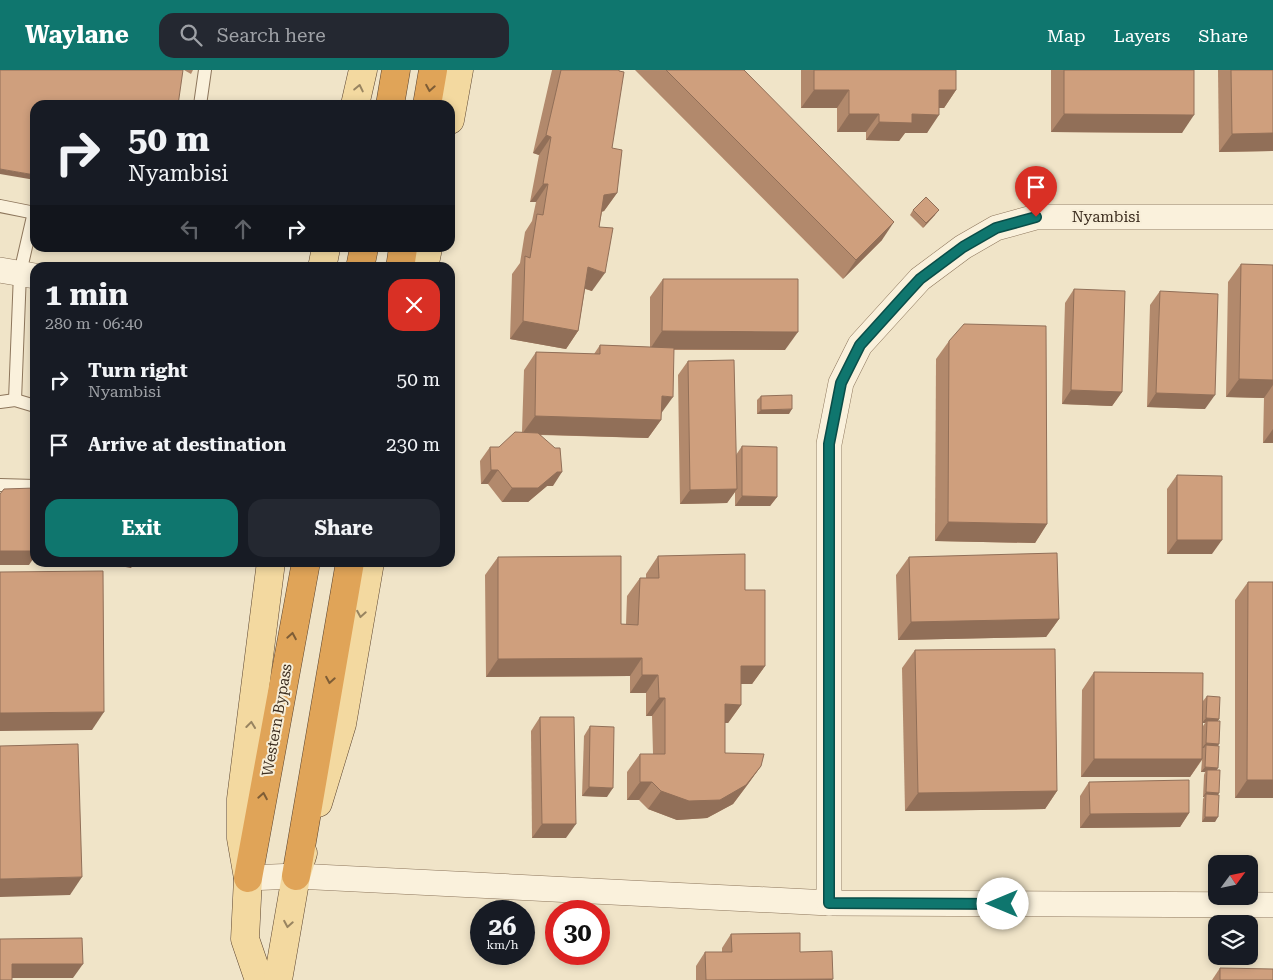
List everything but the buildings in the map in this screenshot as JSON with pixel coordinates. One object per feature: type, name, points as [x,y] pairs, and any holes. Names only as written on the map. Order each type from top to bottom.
[{"type":"highway","points":[[391,100],[396,70]]},
{"type":"highway","points":[[429,100],[433,70]]},
{"type":"highway","name":"Western Bypass","points":[[248,878],[305,567]]},
{"type":"highway","points":[[296,876],[349,567]]},
{"type":"main road","points":[[356,100],[362,70]]},
{"type":"main road","points":[[454,100],[459,70]]},
{"type":"main road","points":[[259,980],[245,939],[248,878],[241,838],[241,799],[270,567]]},
{"type":"main road","points":[[278,980],[296,876],[342,724],[369,567]]},
{"type":"street","name":"Nyambisi","points":[[829,903],[829,444],[841,383],[860,345],[920,279],[963,247],[996,228],[1036,217],[1273,217]]},
{"type":"street","points":[[248,878],[296,876],[829,903],[1273,905]]},
{"type":"lane","points":[[201,100],[205,70]]},
{"type":"lane","points":[[0,206],[30,211]]},
{"type":"lane","points":[[14,400],[18,273],[30,227]]},
{"type":"lane","points":[[0,402],[14,400],[30,405]]},
{"type":"lane","points":[[0,484],[30,486]]},
{"type":"route","points":[[1003,904],[829,903],[829,444],[841,383],[860,345],[908,292],[920,279],[963,247],[996,228],[1036,217]]}]
